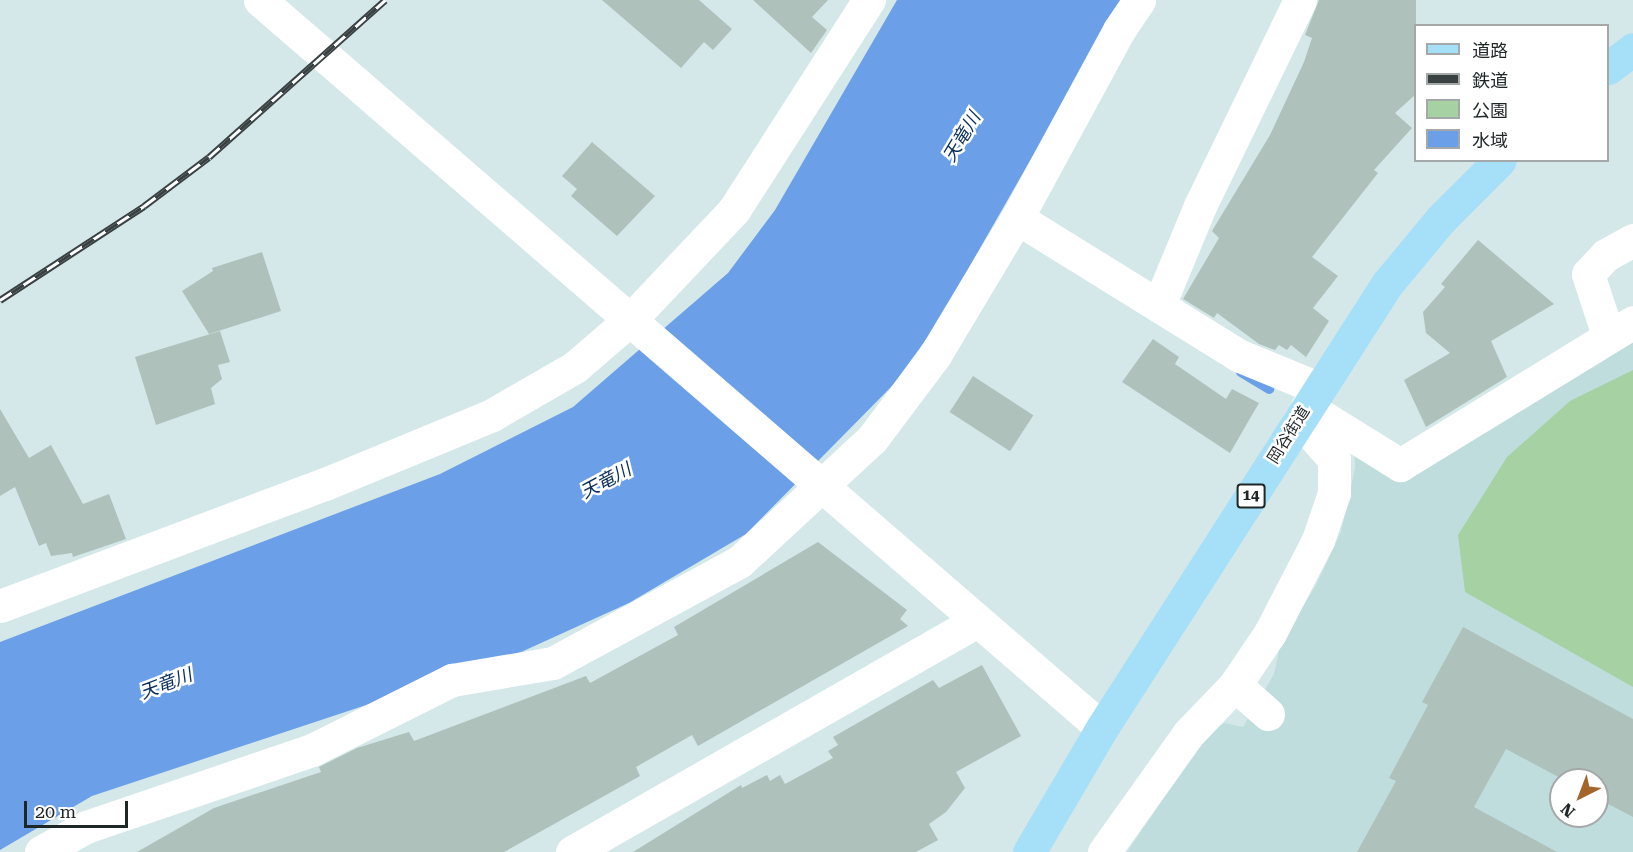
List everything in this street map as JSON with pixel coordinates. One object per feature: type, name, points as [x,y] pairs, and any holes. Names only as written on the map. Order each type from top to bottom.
[{"type":"main road","points":[[1609,67],[1633,49]]},
{"type":"main road","name":"岡谷街道","points":[[1029,852],[1102,728],[1387,284],[1441,219],[1498,162]]},
{"type":"street","points":[[0,606],[325,484],[492,416],[575,367],[631,318],[734,210],[870,0]]},
{"type":"street","points":[[41,852],[86,827],[312,750],[452,680],[554,663],[739,562],[873,439],[935,356],[1017,218],[1119,30],[1139,0]]},
{"type":"street","points":[[1159,305],[1200,206],[1300,0]]},
{"type":"street","points":[[267,6],[852,509],[976,622],[1102,728]]},
{"type":"street","points":[[1017,218],[1240,356],[1308,405],[1400,465],[1621,328],[1587,274],[1606,255],[1633,240]]},
{"type":"street","points":[[1104,852],[1190,733],[1234,685],[1270,633],[1318,540],[1334,493],[1334,459],[1308,405]]},
{"type":"street","points":[[572,852],[976,622]]},
{"type":"street","points":[[1234,685],[1268,714]]},
{"type":"shaded area","points":[[1633,332],[1633,852],[1127,852],[1209,731],[1225,723],[1243,727],[1274,674],[1281,642],[1316,585],[1341,532],[1355,468],[1354,441],[1407,471]]},
{"type":"green space","points":[[1633,370],[1633,687],[1465,592],[1458,535],[1507,457],[1570,401]]},
{"type":"water","name":"天竜川","points":[[897,0],[1122,0],[935,327],[893,385],[746,534],[629,603],[508,658],[92,796],[0,850],[0,642],[440,474],[573,407],[728,273],[775,210]]},
{"type":"building","points":[[602,0],[699,0],[732,29],[713,50],[704,42],[681,68]]},
{"type":"building","points":[[753,0],[828,0],[812,17],[827,30],[811,53]]},
{"type":"building","points":[[1319,0],[1416,0],[1414,96],[1395,113],[1412,128],[1374,170],[1378,173],[1312,257],[1338,276],[1313,308],[1329,321],[1306,357],[1291,345],[1287,350],[1279,345],[1275,350],[1259,344],[1217,313],[1214,318],[1183,299],[1219,238],[1212,231],[1270,135],[1304,62],[1312,38],[1305,35]]},
{"type":"building","points":[[592,142],[655,196],[617,236],[571,196],[577,189],[562,176]]},
{"type":"building","points":[[1478,240],[1554,304],[1491,341],[1507,377],[1426,427],[1404,380],[1450,353],[1426,333],[1423,312],[1445,287],[1441,284]]},
{"type":"building","points":[[262,252],[281,311],[209,334],[182,291],[213,271],[212,268]]},
{"type":"building","points":[[220,331],[230,362],[218,365],[222,379],[211,388],[215,404],[156,425],[135,357]]},
{"type":"building","points":[[1153,339],[1179,357],[1175,364],[1226,399],[1232,389],[1259,403],[1230,453],[1122,382]]},
{"type":"building","points":[[973,376],[1033,415],[1010,451],[950,412]]},
{"type":"building","points":[[0,409],[29,458],[51,445],[83,504],[109,494],[126,539],[73,557],[72,553],[51,556],[46,543],[39,546],[15,487],[0,496]]},
{"type":"building","points":[[818,542],[907,610],[900,619],[908,626],[698,746],[692,735],[636,767],[640,776],[504,852],[137,852],[214,808],[321,772],[319,767],[357,748],[409,732],[414,741],[586,676],[590,683],[678,635],[674,627]]},
{"type":"building","points":[[1463,627],[1633,719],[1633,817],[1609,804],[1609,768],[1549,768],[1549,772],[1506,749],[1474,807],[1557,852],[1357,852],[1396,781],[1389,778],[1428,705],[1422,702]]},
{"type":"building","points":[[982,665],[1021,736],[956,772],[965,788],[946,812],[929,824],[938,840],[916,852],[633,852],[741,785],[742,788],[767,775],[770,781],[780,775],[785,784],[833,758],[828,751],[838,745],[833,737],[933,680],[939,688]]},
{"type":"waterway","points":[[1241,372],[1269,389]]},
{"type":"railway","points":[[0,300],[144,206],[209,157],[385,0]]}]
